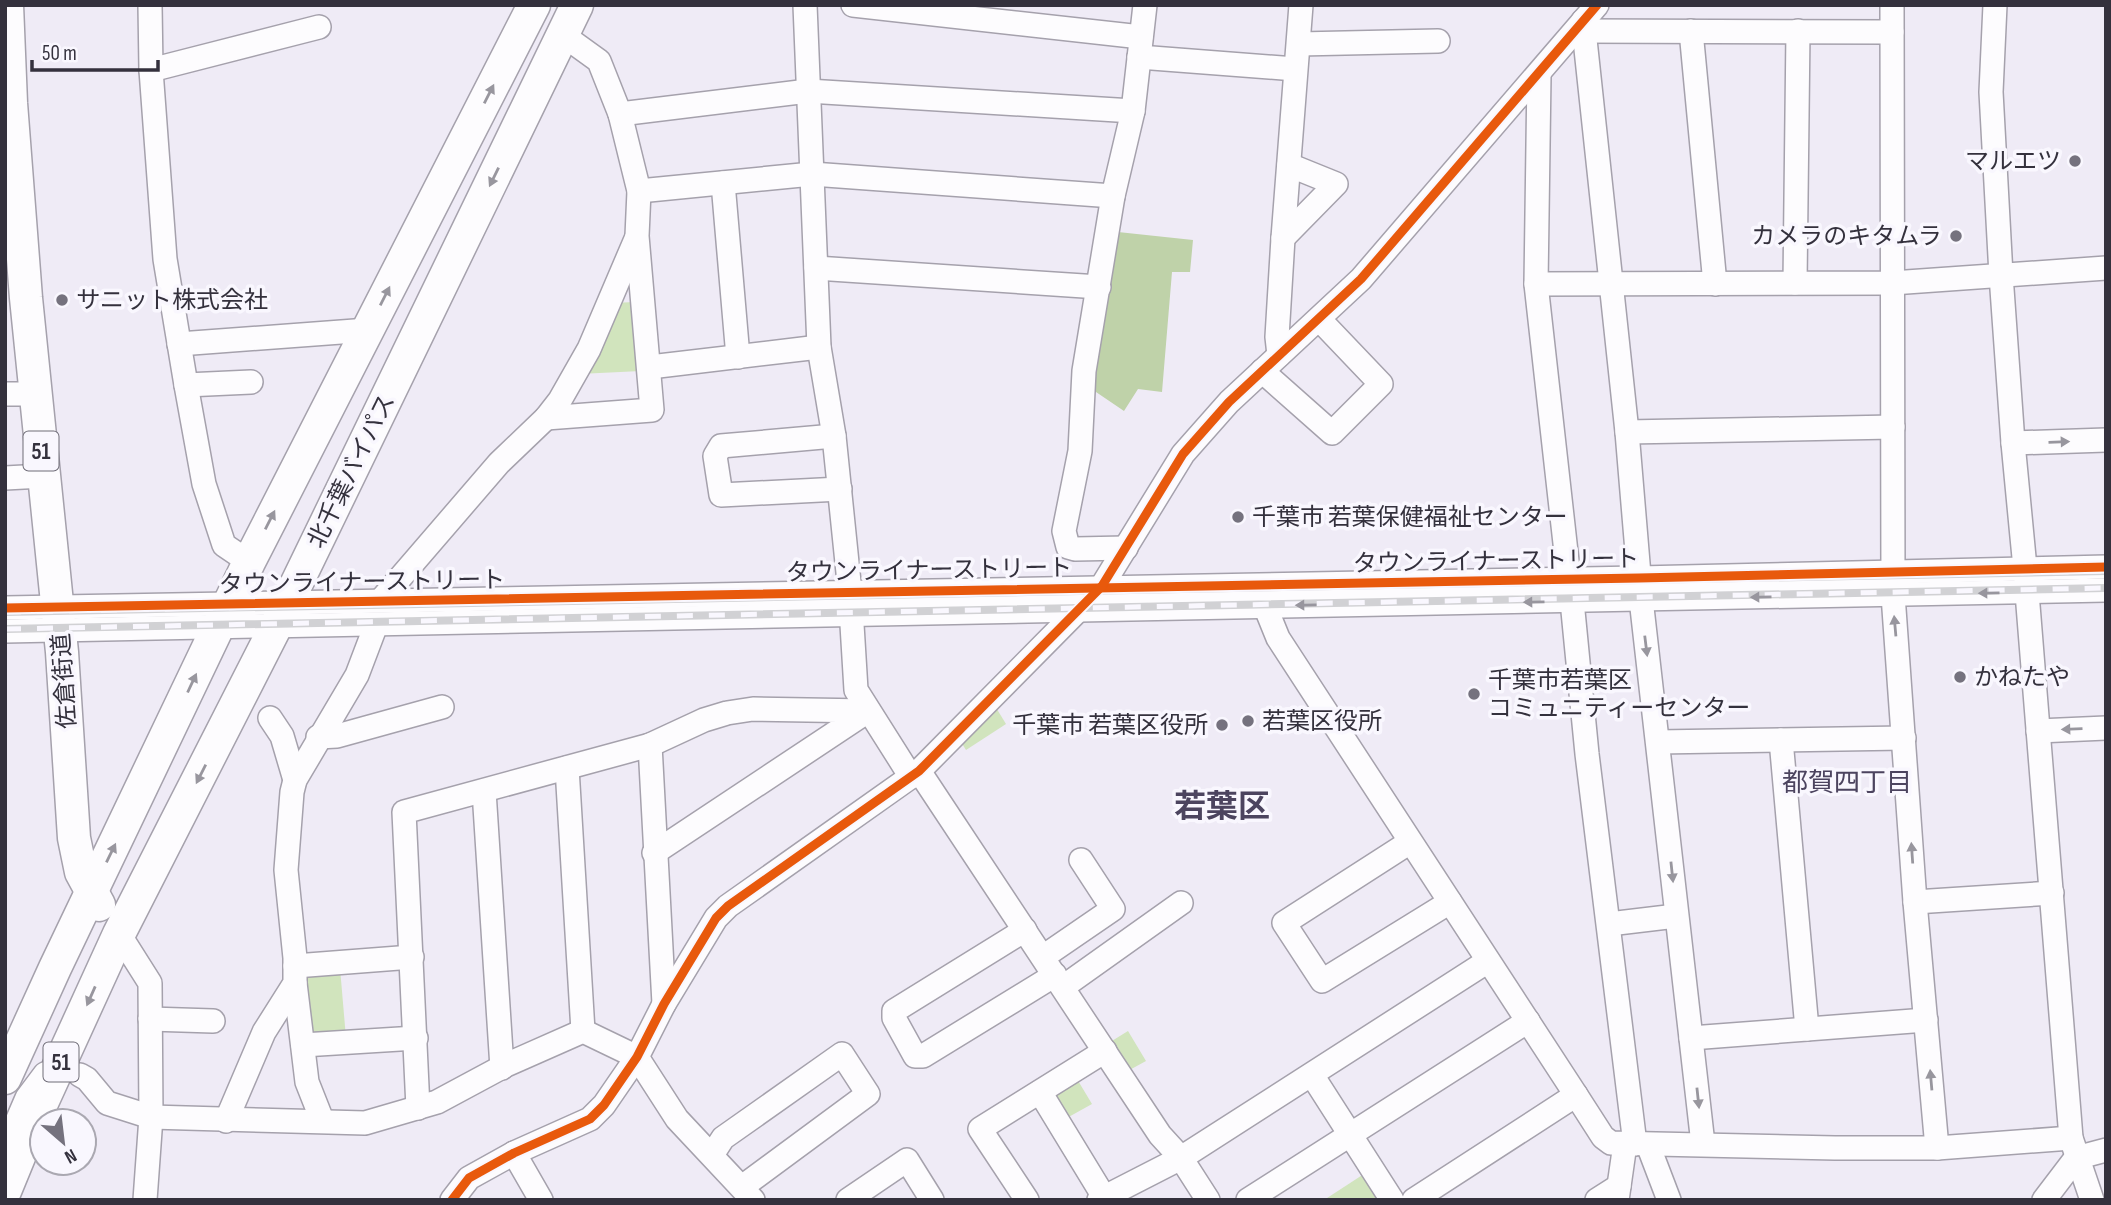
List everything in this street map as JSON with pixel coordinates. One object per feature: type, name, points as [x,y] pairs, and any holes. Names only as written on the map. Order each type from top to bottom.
[{"type":"highway","name":"佐倉街道","points":[[7,5],[20,394],[43,476],[59,618],[74,838],[81,873],[91,894],[119,934]]},
{"type":"highway","name":"北千葉バイパス","points":[[91,894],[249,562],[534,5]]},
{"type":"highway","name":"北千葉バイパス","points":[[119,934],[282,614],[577,5]]},
{"type":"highway","name":"51","points":[[5,1078],[91,894]]},
{"type":"highway","name":"51","points":[[5,1191],[119,934]]},
{"type":"street","points":[[150,5],[151,70],[165,259],[186,385],[204,484],[224,545],[249,562]]},
{"type":"street","points":[[805,5],[819,347],[840,489],[856,690],[1025,930],[1160,1135],[1181,1158],[1208,1200]]},
{"type":"street","points":[[853,5],[1295,69]]},
{"type":"street","points":[[1126,548],[1075,549],[1068,547],[1064,531],[1080,451],[1084,371],[1114,196],[1133,111],[1144,5]]},
{"type":"street","points":[[1279,355],[1277,337],[1283,237],[1301,5]]},
{"type":"street","points":[[1892,5],[1892,571],[1915,902],[1937,1147]]},
{"type":"street","points":[[1995,5],[1991,92],[2013,443],[2073,1148],[2092,1200]]},
{"type":"street","points":[[1588,19],[1691,31],[1892,32]]},
{"type":"street","points":[[452,1200],[469,1178],[514,1153],[590,1119],[604,1105],[637,1057],[664,1004],[716,918],[728,906],[915,774],[1102,586],[1183,454],[1229,402],[1361,279],[1588,19]]},
{"type":"street","points":[[1588,19],[1609,283],[1627,432],[1640,588],[1703,1144]]},
{"type":"street","points":[[151,70],[319,27]]},
{"type":"street","points":[[1691,31],[1715,284]]},
{"type":"street","points":[[1795,283],[1798,31]]},
{"type":"street","points":[[545,418],[652,410],[637,236],[639,191],[620,114],[599,61],[563,35]]},
{"type":"street","points":[[1299,44],[1438,41]]},
{"type":"street","points":[[1538,75],[1536,284],[1587,754],[1609,924],[1628,1143],[1618,1193],[1597,1200]]},
{"type":"street","points":[[620,114],[808,91],[1133,111]]},
{"type":"street","points":[[1283,237],[1336,184],[1289,165]]},
{"type":"street","points":[[639,191],[812,174],[1114,196]]},
{"type":"street","points":[[723,183],[738,357]]},
{"type":"street","points":[[380,600],[499,463],[560,400],[589,349],[637,236]]},
{"type":"street","points":[[816,268],[1098,287]]},
{"type":"street","points":[[1536,284],[1892,283],[2106,268]]},
{"type":"street","points":[[1262,371],[1332,433],[1381,384],[1319,319]]},
{"type":"street","points":[[179,344],[368,330]]},
{"type":"street","points":[[650,367],[819,347]]},
{"type":"street","points":[[186,385],[251,382]]},
{"type":"street","points":[[1627,432],[1893,427]]},
{"type":"street","points":[[834,436],[721,446],[715,456],[721,495],[840,489]]},
{"type":"street","points":[[2013,443],[2106,440]]},
{"type":"street","points":[[5,478],[43,476]]},
{"type":"street","name":"タウンライナーストリート","points":[[282,614],[376,625],[1077,611],[1265,606],[1640,588],[1892,571],[2106,567]]},
{"type":"street","name":"タウンライナーストリート","points":[[5,608],[59,618],[282,614],[380,600],[1102,586],[1571,590]]},
{"type":"street","name":"タウンライナーストリート","points":[[1640,588],[1893,596],[2106,590]]},
{"type":"street","points":[[1265,606],[1278,638],[1576,1095],[1628,1143],[1669,1200]]},
{"type":"street","name":"タウンライナーストリート","points":[[5,631],[59,618]]},
{"type":"street","points":[[322,1120],[307,1082],[295,974],[286,870],[292,792],[295,780],[318,737],[357,675],[376,625]]},
{"type":"street","points":[[318,737],[337,736],[442,707]]},
{"type":"street","points":[[418,1108],[404,813],[650,745],[704,720],[727,713],[753,709],[869,711]]},
{"type":"street","points":[[654,853],[869,711]]},
{"type":"street","points":[[270,718],[282,736],[295,780]]},
{"type":"street","points":[[2038,731],[2106,728]]},
{"type":"street","points":[[1657,742],[1904,737]]},
{"type":"street","points":[[1781,740],[1807,1029]]},
{"type":"street","points":[[650,745],[664,1004]]},
{"type":"street","points":[[567,768],[583,1031]]},
{"type":"street","points":[[484,792],[502,1068]]},
{"type":"street","points":[[1410,842],[1284,923],[1322,981],[1450,902]]},
{"type":"street","points":[[1054,973],[1113,909],[1081,860]]},
{"type":"street","points":[[1915,902],[2052,893]]},
{"type":"street","points":[[1025,930],[894,1011],[894,1018],[915,1056],[923,1056],[1054,973],[1181,903]]},
{"type":"street","points":[[1609,924],[1676,916]]},
{"type":"street","points":[[119,934],[150,983],[151,1117],[145,1200]]},
{"type":"street","points":[[295,974],[412,957]]},
{"type":"street","points":[[1040,1092],[1101,1198],[1181,1158],[1488,961]]},
{"type":"street","points":[[226,1121],[264,1032],[295,974]]},
{"type":"street","points":[[150,1019],[213,1021]]},
{"type":"street","points":[[1691,1038],[1926,1020]]},
{"type":"street","points":[[1248,1200],[1528,1021]]},
{"type":"street","points":[[583,1031],[637,1057],[677,1119],[748,1193],[869,1094],[842,1054],[723,1138],[712,1155]]},
{"type":"street","points":[[80,1075],[87,1079],[107,1103],[151,1117],[226,1121],[365,1122],[437,1102],[502,1068],[583,1031]]},
{"type":"street","points":[[303,1045],[416,1038]]},
{"type":"street","points":[[5,1149],[27,1098],[69,1045]]},
{"type":"street","points":[[1027,1200],[980,1129],[1105,1051]]},
{"type":"street","points":[[1312,1075],[1392,1200]]},
{"type":"street","points":[[1414,1200],[1576,1095]]},
{"type":"street","points":[[1628,1143],[2106,1150]]},
{"type":"street","points":[[2045,1200],[2073,1148]]},
{"type":"street","points":[[514,1153],[541,1200]]},
{"type":"street","points":[[848,1200],[907,1160],[932,1200]]},
{"type":"green space","points":[[1118,232],[1193,240],[1190,272],[1172,272],[1162,392],[1138,389],[1124,411],[1096,392],[1096,374]]},
{"type":"green space","points":[[635,302],[641,371],[579,374],[612,303]]},
{"type":"green space","points":[[995,706],[1006,724],[966,750],[961,742]]},
{"type":"green space","points":[[340,968],[346,1038],[310,1039],[302,977]]},
{"type":"green space","points":[[1128,1031],[1146,1061],[1124,1073],[1107,1044]]},
{"type":"green space","points":[[1077,1079],[1092,1104],[1065,1119],[1053,1098],[1054,1091]]},
{"type":"green space","points":[[1367,1172],[1384,1200],[1324,1200]]},
{"type":"railway","points":[[5,612],[2106,571]]},
{"type":"railway","points":[[5,629],[2106,588]]},
{"type":"cycle path","points":[[452,1200],[469,1178],[514,1153],[590,1119],[604,1105],[637,1057],[664,1004],[716,918],[728,906],[919,771],[1102,586],[1183,454],[1229,402],[1361,279],[1597,5]]},
{"type":"cycle path","points":[[5,608],[2106,567]]},
{"type":"place","name":"マルエツ","points":[[2075,161]]},
{"type":"place","name":"カメラのキタムラ","points":[[1956,236]]},
{"type":"place","name":"サニット株式会社","points":[[62,300]]},
{"type":"place","name":"千葉市 若葉保健福祉センター","points":[[1238,517]]},
{"type":"place","name":"かねたや","points":[[1960,677]]},
{"type":"place","name":"千葉市若葉区 コミュニティーセンター","points":[[1474,694]]},
{"type":"place","name":"若葉区役所","points":[[1248,721]]},
{"type":"place","name":"千葉市 若葉区役所","points":[[1222,725]]},
{"type":"district","name":"都賀四丁目","points":[[1847,782]]},
{"type":"district","name":"若葉区","points":[[1222,806]]}]
